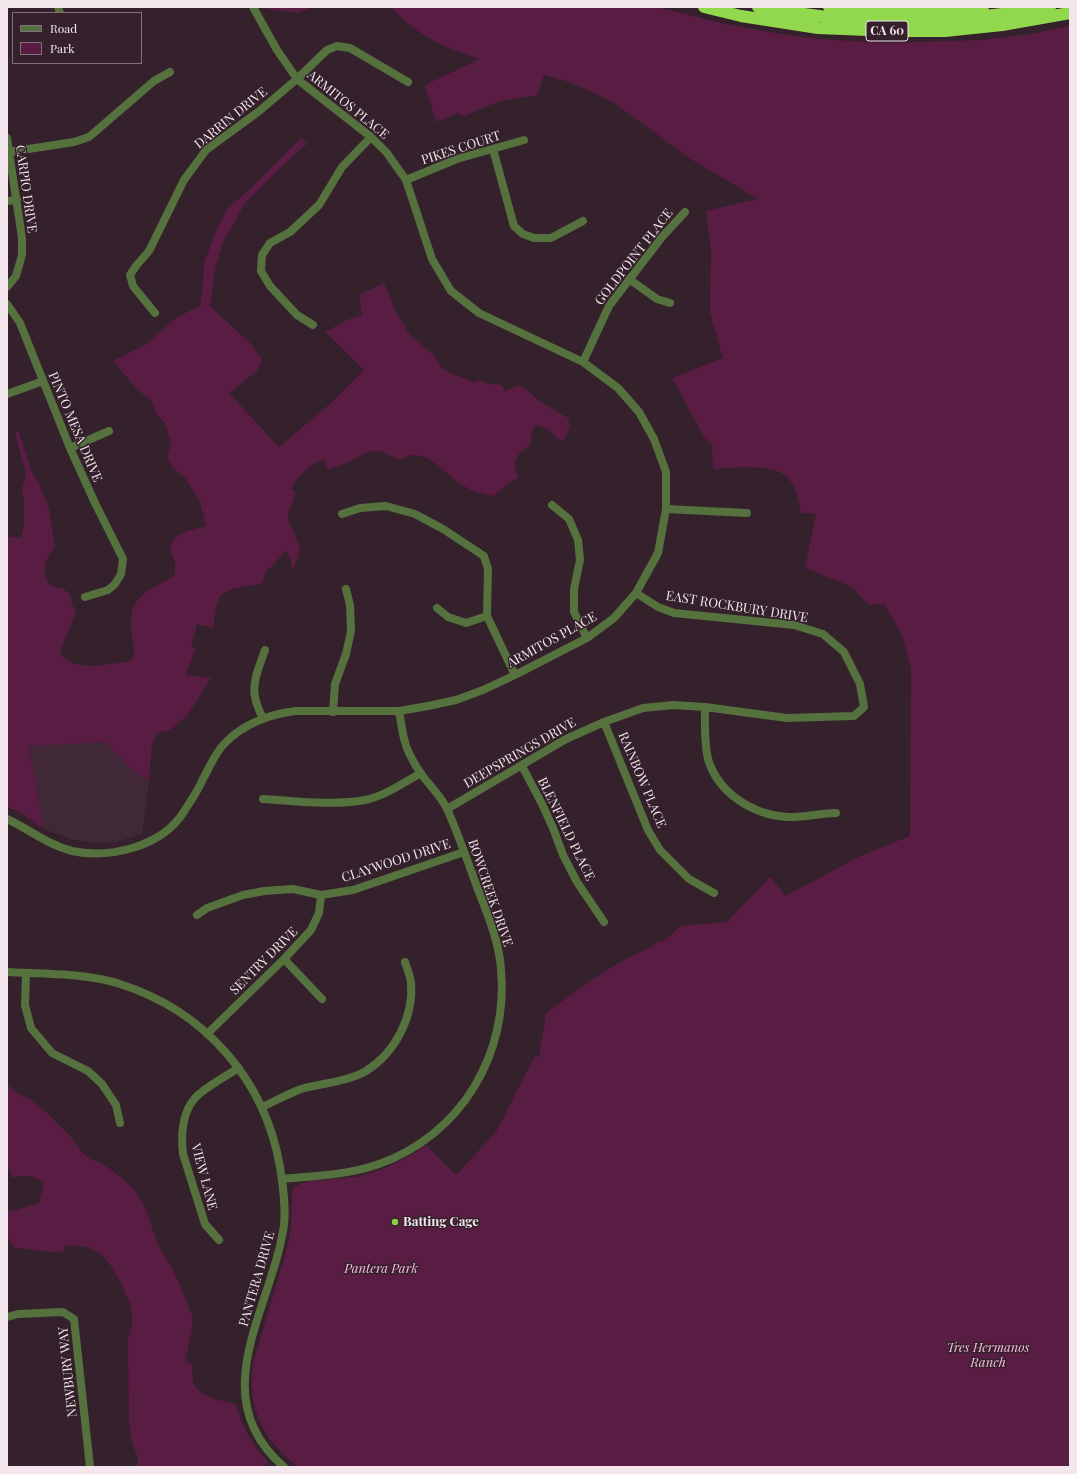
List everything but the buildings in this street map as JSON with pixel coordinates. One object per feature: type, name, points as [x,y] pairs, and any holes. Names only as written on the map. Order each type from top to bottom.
[{"type":"highway","name":"CA 60","points":[[704,7],[741,16],[818,28],[892,31],[944,31],[1002,25],[1070,13]]},
{"type":"highway","points":[[758,7],[839,18],[888,21],[938,20],[984,16],[1050,7]]},
{"type":"highway","points":[[829,7],[854,10],[900,11],[983,7]]},
{"type":"street","name":"ARMITOS PLACE","points":[[7,819],[40,839],[72,851],[102,853],[128,850],[136,847],[171,827],[182,815],[203,780],[212,760],[225,743],[242,730],[263,719],[281,713],[296,711],[399,711],[456,700],[483,690],[586,638],[614,618],[636,593],[658,553],[666,509],[666,472],[654,439],[639,412],[618,388],[583,362],[479,313],[451,291],[432,259],[406,180],[387,153],[371,137],[297,79],[277,50],[253,7]]},
{"type":"street","name":"DARRIN DRIVE","points":[[154,313],[133,286],[130,275],[149,251],[184,180],[206,150],[258,112],[297,79],[327,50],[336,46],[350,48],[408,82]]},
{"type":"street","points":[[9,152],[74,142],[89,137],[154,81],[170,72]]},
{"type":"street","points":[[313,325],[297,315],[270,286],[261,271],[262,256],[270,243],[290,232],[319,205],[342,167],[371,137]]},
{"type":"street","name":"CARPIO DRIVE","points":[[7,138],[22,238],[22,255],[16,276],[7,287]]},
{"type":"street","name":"PIKES COURT","points":[[406,180],[458,159],[524,140]]},
{"type":"street","points":[[493,149],[514,226],[523,234],[534,238],[551,238],[582,221]]},
{"type":"street","points":[[7,201],[17,200]]},
{"type":"street","name":"GOLDPOINT PLACE","points":[[583,362],[609,306],[662,237],[685,212]]},
{"type":"street","points":[[629,279],[657,299],[670,303]]},
{"type":"street","name":"PINTO MESA DRIVE","points":[[7,304],[20,323],[70,448],[95,504],[123,559],[121,574],[115,584],[108,590],[85,597]]},
{"type":"street","points":[[7,394],[43,381]]},
{"type":"street","points":[[70,448],[109,431]]},
{"type":"street","points":[[552,505],[569,519],[578,540],[580,560],[574,589],[574,612],[586,638]]},
{"type":"street","points":[[342,514],[360,508],[386,506],[414,514],[443,529],[484,556],[488,569],[487,616],[515,675]]},
{"type":"street","points":[[666,509],[747,512]]},
{"type":"street","points":[[333,712],[335,684],[346,654],[351,631],[350,606],[346,588]]},
{"type":"street","name":"EAST ROCKBURY DRIVE","points":[[636,593],[658,608],[674,613],[794,625],[823,634],[844,652],[860,684],[864,708]]},
{"type":"street","points":[[437,608],[448,617],[466,623],[487,616]]},
{"type":"street","points":[[263,719],[255,697],[255,681],[266,650]]},
{"type":"street","name":"DEEPSPRINGS DRIVE","points":[[447,809],[566,739],[604,722],[643,708],[673,705],[705,707],[787,718],[854,716],[864,708]]},
{"type":"street","points":[[705,707],[705,743],[709,760],[715,774],[726,789],[738,800],[751,808],[769,815],[788,817],[836,813]]},
{"type":"street","name":"BOWCREEK DRIVE","points":[[282,1179],[352,1171],[378,1164],[399,1155],[423,1141],[443,1126],[472,1092],[485,1068],[495,1043],[500,1018],[501,974],[496,942],[447,809],[421,773],[405,743],[399,711]]},
{"type":"street","name":"RAINBOW PLACE","points":[[604,722],[648,830],[660,850],[689,879],[714,893]]},
{"type":"street","name":"BLENFIELD PLACE","points":[[522,766],[550,822],[563,855],[573,875],[604,922]]},
{"type":"street","points":[[263,799],[337,802],[366,800],[388,792],[421,773]]},
{"type":"street","name":"CLAYWOOD DRIVE","points":[[197,914],[207,908],[243,896],[264,891],[292,889],[321,895],[353,890],[464,852]]},
{"type":"street","name":"SENTRY DRIVE","points":[[207,1034],[284,959],[311,930],[319,913],[321,895]]},
{"type":"street","points":[[284,959],[322,999]]},
{"type":"street","points":[[262,1107],[300,1090],[348,1078],[366,1071],[384,1057],[397,1039],[406,1020],[411,999],[411,981],[405,962]]},
{"type":"street","name":"PANTERA DRIVE","points":[[7,972],[90,977],[119,983],[146,993],[172,1007],[224,1049],[239,1068],[262,1107],[276,1145],[285,1206],[284,1224],[276,1261],[248,1353],[244,1379],[245,1402],[250,1420],[262,1443],[284,1467]]},
{"type":"street","points":[[26,973],[25,1005],[31,1028],[52,1053],[88,1070],[102,1084],[116,1104],[120,1122]]},
{"type":"street","name":"VIEW LANE","points":[[220,1240],[205,1224],[183,1154],[183,1128],[187,1112],[196,1098],[239,1068]]},
{"type":"street","name":"NEWBURY WAY","points":[[7,1317],[18,1314],[63,1312],[74,1319],[90,1467]]},
{"type":"shaded area","points":[[106,742],[133,772],[149,780],[142,834],[116,842],[93,843],[70,839],[44,829],[29,746]]},
{"type":"green space","points":[[265,7],[313,7],[298,13],[266,9]]},
{"type":"green space","points":[[391,7],[657,7],[726,24],[781,34],[818,39],[886,43],[981,40],[1030,34],[1070,26],[1070,1467],[298,1467],[285,1456],[266,1434],[255,1408],[252,1394],[253,1363],[288,1245],[291,1228],[292,1191],[294,1187],[308,1182],[365,1175],[383,1169],[409,1156],[426,1145],[456,1175],[496,1132],[535,1056],[539,1057],[546,1013],[594,978],[659,941],[664,941],[681,926],[727,922],[770,877],[786,896],[860,856],[910,836],[911,667],[901,633],[884,604],[869,605],[852,587],[805,568],[816,514],[801,513],[795,488],[786,476],[771,469],[762,468],[741,467],[713,469],[712,444],[704,437],[672,378],[723,358],[710,313],[711,250],[706,211],[758,199],[689,158],[613,102],[569,82],[544,75],[537,96],[508,100],[481,108],[464,117],[458,113],[436,122],[425,85],[480,59],[443,45],[421,33],[400,17]]},
{"type":"green space","points":[[301,138],[307,144],[245,203],[223,242],[215,268],[210,306],[250,343],[262,360],[258,370],[229,393],[279,447],[331,403],[364,370],[325,332],[347,320],[362,315],[359,295],[384,283],[396,312],[410,335],[434,355],[440,366],[451,373],[475,383],[477,380],[490,384],[502,385],[504,391],[518,386],[523,387],[541,402],[568,418],[570,427],[563,441],[545,428],[536,425],[532,431],[530,446],[517,457],[515,467],[518,477],[493,496],[467,488],[434,462],[418,455],[409,456],[400,460],[380,451],[366,452],[352,461],[328,470],[324,459],[309,468],[301,475],[291,489],[296,492],[289,511],[288,520],[300,547],[292,572],[291,559],[286,551],[266,572],[261,584],[233,589],[227,591],[220,597],[215,612],[213,628],[197,624],[191,647],[196,648],[186,675],[211,678],[187,716],[170,730],[157,733],[152,744],[149,780],[133,772],[106,742],[29,746],[44,829],[19,812],[7,807],[7,536],[21,538],[24,526],[24,503],[22,489],[26,474],[14,430],[19,432],[31,470],[41,488],[49,509],[55,548],[51,552],[46,562],[46,579],[54,587],[63,589],[71,595],[71,602],[76,612],[60,652],[68,661],[75,664],[89,666],[127,662],[132,660],[134,651],[131,622],[135,603],[147,591],[175,575],[175,562],[171,552],[174,539],[178,535],[206,526],[200,502],[186,479],[173,468],[169,461],[168,455],[171,442],[165,423],[157,415],[151,401],[136,388],[113,361],[146,344],[177,317],[200,306],[204,263],[216,231],[227,209],[250,189]]},
{"type":"green space","points":[[7,1084],[16,1093],[30,1099],[46,1112],[72,1138],[82,1152],[90,1159],[99,1162],[113,1171],[126,1181],[137,1193],[145,1207],[158,1245],[176,1276],[192,1315],[192,1328],[185,1361],[192,1365],[192,1377],[194,1384],[197,1389],[207,1396],[236,1404],[248,1435],[268,1462],[263,1467],[137,1467],[138,1460],[131,1438],[129,1421],[128,1340],[133,1320],[130,1303],[121,1283],[111,1266],[100,1253],[88,1247],[65,1245],[63,1253],[15,1248],[7,1237],[7,1210],[13,1211],[39,1203],[44,1183],[28,1176],[12,1178],[7,1165]]},
{"type":"place","name":"Batting Cage","points":[[395,1222]]},
{"type":"park label","name":"Pantera Park","points":[[381,1269]]},
{"type":"park label","name":"Tres Hermanos Ranch","points":[[988,1356]]}]
